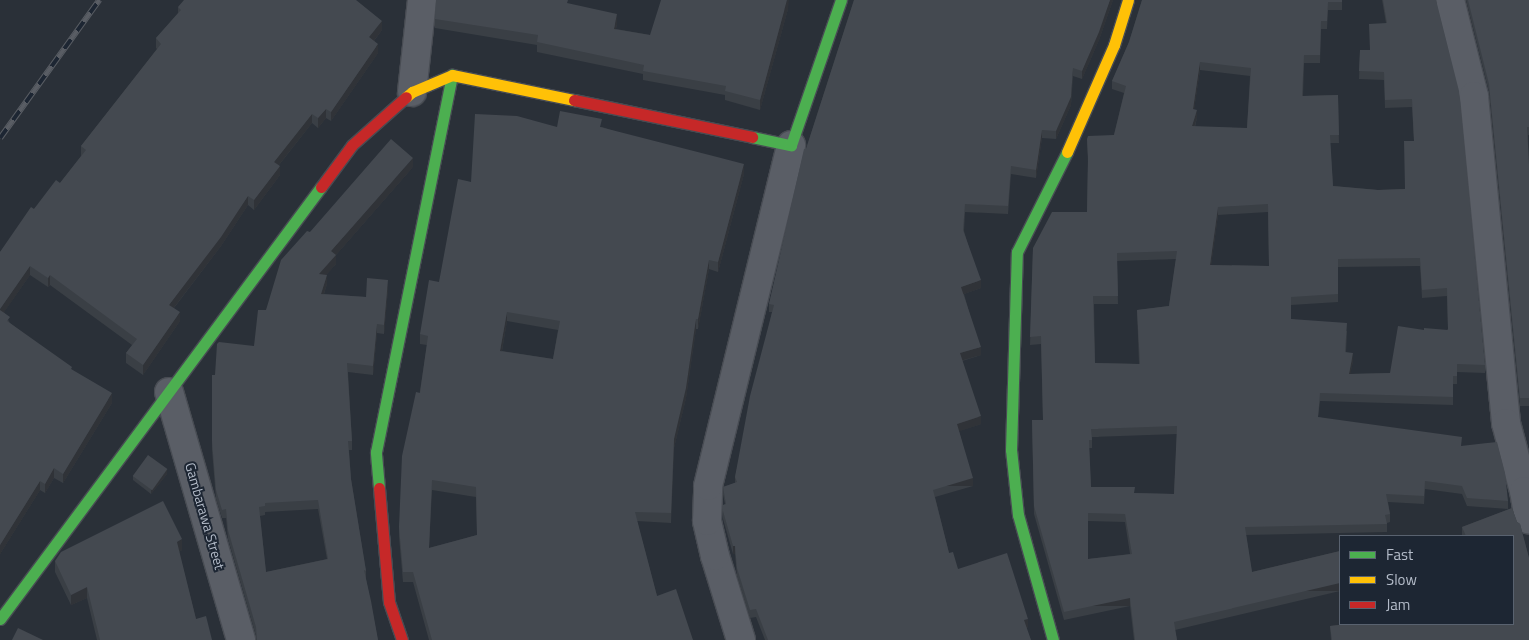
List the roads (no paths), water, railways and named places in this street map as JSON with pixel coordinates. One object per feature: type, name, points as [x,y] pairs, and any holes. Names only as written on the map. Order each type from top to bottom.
[{"type":"street","points":[[412,92],[422,0]]},
{"type":"street","points":[[741,640],[715,556],[707,521],[708,486],[791,145],[841,0]]},
{"type":"street","points":[[1053,640],[1018,515],[1011,450],[1017,252],[1056,180],[1114,45],[1128,0]]},
{"type":"street","points":[[1450,0],[1474,96],[1506,423],[1524,491],[1529,520]]},
{"type":"street","points":[[402,640],[390,602],[376,452],[452,75]]},
{"type":"street","points":[[0,618],[352,145],[412,92],[452,75],[791,145]]},
{"type":"street","name":"Gambarawa Street","points":[[169,392],[241,640]]},
{"type":"railway","points":[[0,138],[99,0]]}]
